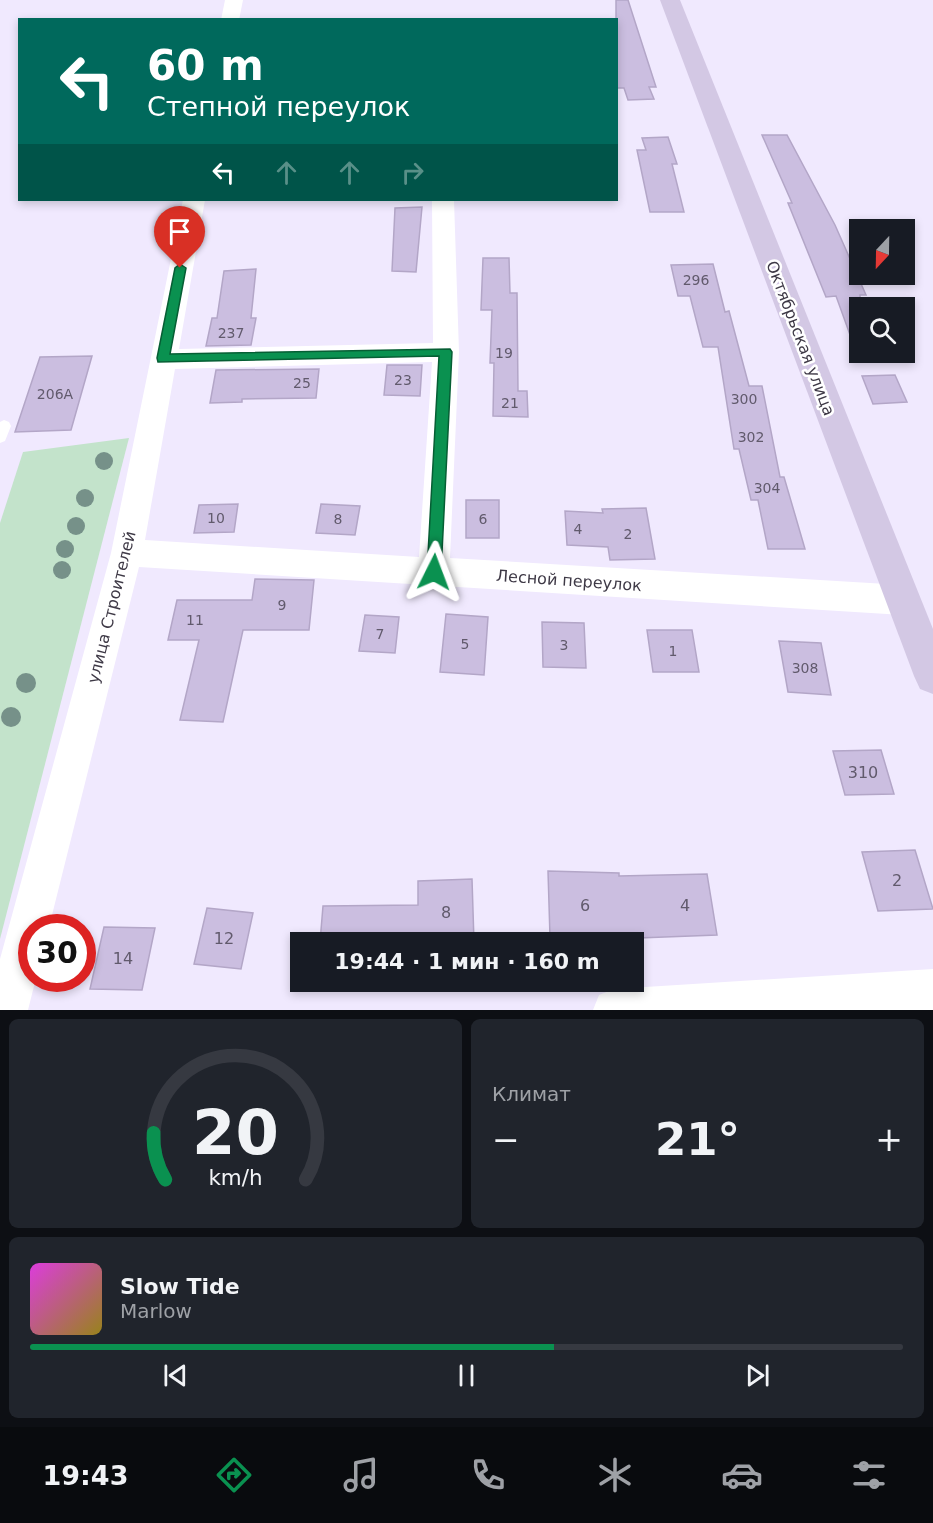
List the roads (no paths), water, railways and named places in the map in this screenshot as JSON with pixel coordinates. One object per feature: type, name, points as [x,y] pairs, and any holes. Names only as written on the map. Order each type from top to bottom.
[{"type":"street","points":[[230,18],[234,0]]},
{"type":"street","name":"Октябрьская улица","points":[[670,0],[933,676]]},
{"type":"street","name":"улица Строителей","points":[[7,1010],[127,553],[194,201]]},
{"type":"street","points":[[434,572],[446,352],[443,201]]},
{"type":"street","points":[[163,358],[446,352]]},
{"type":"street","name":"Лесной переулок","points":[[127,553],[903,600]]},
{"type":"street","points":[[614,1010],[933,990]]}]
